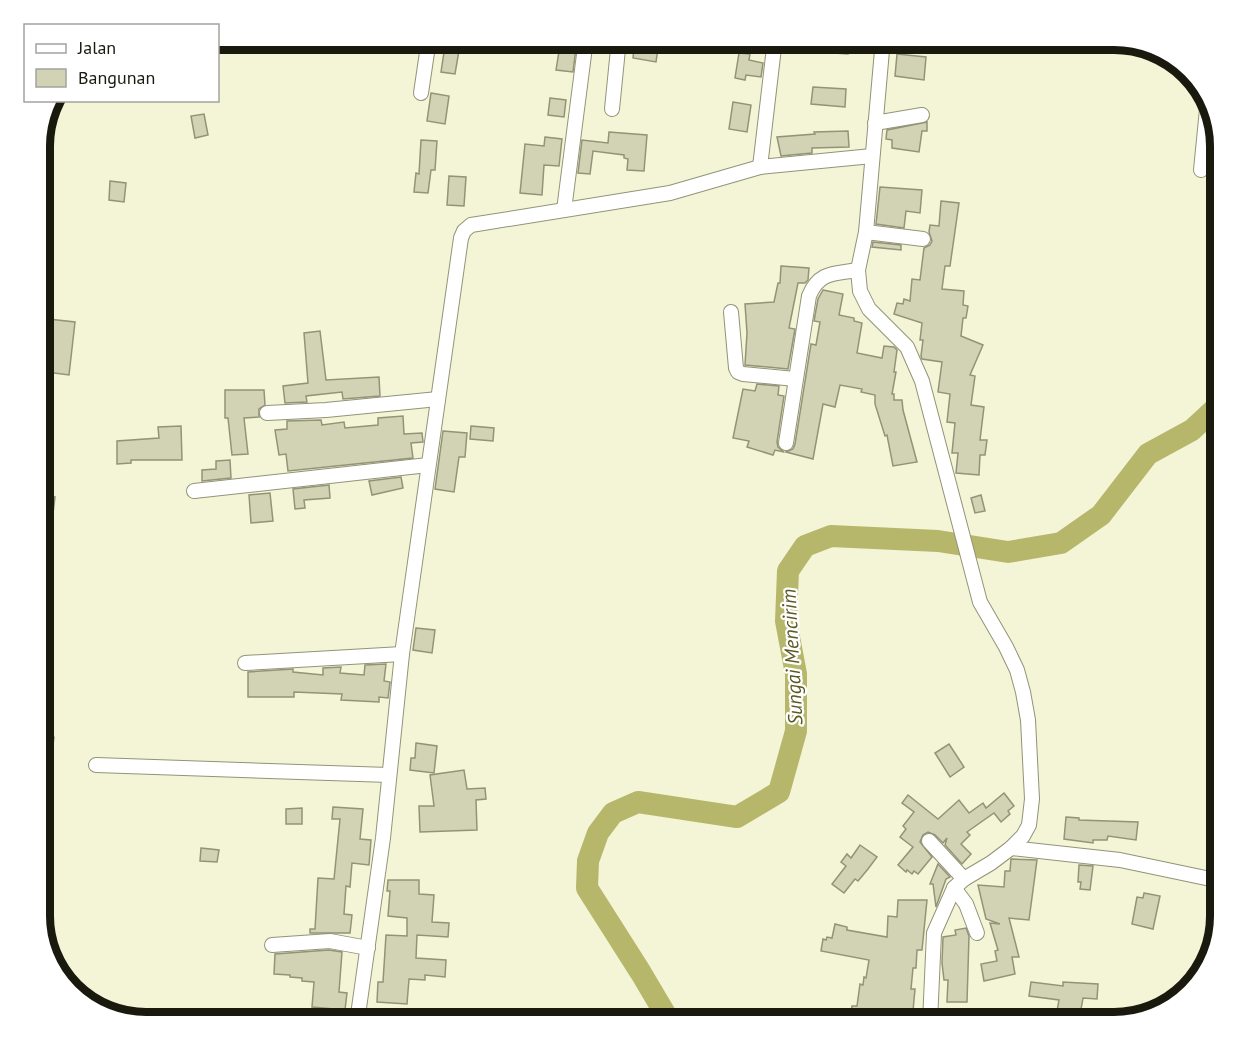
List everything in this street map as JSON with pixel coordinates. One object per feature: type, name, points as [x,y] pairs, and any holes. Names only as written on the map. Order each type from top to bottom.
[{"type":"street","points":[[421,93],[427,50]]},
{"type":"street","points":[[564,210],[585,50]]},
{"type":"street","points":[[612,109],[618,50]]},
{"type":"street","points":[[760,167],[775,50]]},
{"type":"street","points":[[882,50],[866,232],[858,270],[860,291],[864,302],[907,347],[916,364],[980,602],[1017,670],[1028,720],[1031,814],[1029,825],[1023,836],[1011,848],[959,884],[934,933],[930,1012]]},
{"type":"street","points":[[875,123],[922,115]]},
{"type":"street","points":[[1201,170],[1206,121]]},
{"type":"street","points":[[358,1012],[402,654],[464,231],[471,225],[670,193],[760,167],[872,156]]},
{"type":"street","points":[[866,232],[923,239]]},
{"type":"street","points":[[786,443],[809,296],[814,284],[820,278],[858,270]]},
{"type":"street","points":[[731,312],[738,372],[795,379]]},
{"type":"street","points":[[267,413],[326,410],[438,399]]},
{"type":"street","points":[[194,491],[428,465]]},
{"type":"street","points":[[245,663],[402,654]]},
{"type":"street","points":[[96,765],[389,775]]},
{"type":"street","points":[[929,841],[959,884],[977,933]]},
{"type":"street","points":[[1011,848],[1108,859],[1210,879]]},
{"type":"street","points":[[272,945],[330,941],[368,948]]},
{"type":"building","points":[[444,50],[459,50],[455,74],[441,72]]},
{"type":"building","points":[[559,50],[576,50],[573,72],[556,70]]},
{"type":"building","points":[[593,50],[602,50],[602,53],[593,52]]},
{"type":"building","points":[[634,50],[658,50],[656,62],[633,58]]},
{"type":"building","points":[[819,50],[848,50],[848,54],[819,52]]},
{"type":"building","points":[[739,53],[750,54],[749,60],[763,63],[761,77],[746,75],[745,80],[735,78]]},
{"type":"building","points":[[897,54],[926,57],[924,80],[895,76]]},
{"type":"building","points":[[813,87],[846,89],[845,107],[811,104]]},
{"type":"building","points":[[431,93],[449,96],[445,124],[427,121]]},
{"type":"building","points":[[550,98],[566,100],[564,117],[548,115]]},
{"type":"building","points":[[733,102],[751,105],[747,132],[729,129]]},
{"type":"building","points":[[204,114],[208,135],[195,138],[191,116]]},
{"type":"building","points":[[927,122],[927,131],[922,131],[919,152],[892,148],[892,140],[886,139],[887,130]]},
{"type":"building","points":[[848,131],[849,147],[812,148],[812,153],[781,156],[777,137],[815,134],[814,132]]},
{"type":"building","points":[[609,132],[647,135],[644,171],[627,170],[628,159],[624,158],[624,155],[593,151],[590,174],[578,173],[582,140],[608,143]]},
{"type":"building","points":[[545,137],[562,139],[559,166],[544,165],[542,195],[520,193],[525,144],[544,146]]},
{"type":"building","points":[[421,140],[437,141],[435,170],[431,170],[428,193],[414,192],[416,173],[419,174]]},
{"type":"building","points":[[449,176],[466,177],[464,206],[447,205]]},
{"type":"building","points":[[110,181],[126,183],[124,202],[109,200]]},
{"type":"building","points":[[880,187],[922,190],[920,213],[906,211],[904,228],[876,224]]},
{"type":"building","points":[[941,201],[959,203],[950,266],[945,266],[942,289],[964,291],[963,305],[968,306],[966,318],[963,318],[961,336],[983,345],[970,375],[975,376],[971,405],[984,407],[980,440],[987,440],[985,455],[980,455],[979,475],[956,473],[958,453],[952,453],[955,423],[947,422],[950,394],[938,392],[942,362],[922,359],[923,340],[920,340],[922,323],[894,314],[897,303],[903,304],[904,299],[910,301],[912,279],[920,280],[924,248],[932,241],[929,232],[930,225],[939,226]]},
{"type":"building","points":[[873,242],[901,245],[901,250],[872,247]]},
{"type":"building","points":[[781,266],[809,268],[808,280],[805,283],[798,283],[789,328],[795,329],[788,369],[745,365],[747,333],[745,304],[774,302],[778,283],[780,283]]},
{"type":"building","points":[[823,290],[843,294],[839,315],[854,318],[854,321],[862,323],[857,353],[882,358],[884,346],[894,347],[897,350],[892,394],[894,394],[894,400],[902,400],[917,462],[893,466],[887,435],[885,436],[875,404],[875,395],[861,392],[862,389],[840,385],[835,407],[823,404],[813,459],[786,452],[793,449],[795,444],[811,344],[816,345],[820,322],[814,321],[818,299]]},
{"type":"building","points":[[50,319],[75,322],[69,375],[50,372]]},
{"type":"building","points":[[320,331],[326,380],[379,377],[380,396],[343,399],[342,392],[306,396],[307,402],[285,403],[283,386],[308,383],[304,333]]},
{"type":"building","points":[[757,384],[779,386],[778,395],[784,396],[777,442],[778,447],[784,452],[775,450],[773,455],[747,447],[749,441],[733,438],[743,389],[755,391]]},
{"type":"building","points":[[225,390],[264,390],[265,405],[259,409],[259,417],[244,418],[248,454],[232,455],[228,418],[225,418]]},
{"type":"building","points":[[403,416],[404,434],[422,433],[423,442],[411,443],[413,458],[288,471],[286,454],[279,455],[275,430],[287,429],[287,421],[321,420],[322,425],[344,422],[345,428],[378,425],[378,418]]},
{"type":"building","points":[[181,426],[182,460],[131,460],[131,463],[117,464],[117,441],[159,438],[158,427]]},
{"type":"building","points":[[471,426],[494,428],[493,441],[470,439]]},
{"type":"building","points":[[443,431],[467,433],[465,457],[459,457],[454,492],[435,489]]},
{"type":"building","points":[[230,460],[231,478],[202,481],[202,470],[216,469],[216,461]]},
{"type":"building","points":[[401,477],[403,488],[372,495],[369,481]]},
{"type":"building","points":[[329,485],[330,498],[304,500],[305,508],[295,509],[293,489]]},
{"type":"building","points":[[270,493],[273,521],[251,523],[249,495]]},
{"type":"building","points":[[981,495],[985,511],[975,513],[971,498]]},
{"type":"building","points":[[50,496],[55,497],[52,522],[50,522]]},
{"type":"building","points":[[416,628],[435,630],[432,653],[413,650]]},
{"type":"building","points":[[386,664],[384,681],[390,682],[388,698],[379,697],[379,702],[341,700],[342,694],[294,692],[294,697],[248,697],[248,672],[293,669],[293,672],[323,675],[323,668],[341,667],[340,673],[364,675],[365,665]]},
{"type":"building","points":[[50,736],[54,737],[52,752],[50,752]]},
{"type":"building","points":[[416,743],[437,746],[434,773],[410,770],[411,758],[415,758]]},
{"type":"building","points":[[949,744],[964,767],[950,777],[935,753]]},
{"type":"building","points":[[464,770],[467,789],[485,788],[486,799],[476,800],[477,830],[420,832],[419,806],[434,806],[430,775]]},
{"type":"building","points":[[1004,793],[1014,806],[1008,811],[1010,814],[1001,822],[994,813],[967,832],[970,835],[961,844],[971,854],[962,864],[945,845],[947,838],[943,843],[928,832],[923,835],[920,842],[932,857],[918,874],[914,871],[912,874],[907,870],[906,872],[898,865],[913,847],[900,837],[906,829],[903,826],[914,812],[902,803],[908,795],[938,819],[959,800],[969,813],[983,803],[986,808]]},
{"type":"building","points":[[333,807],[363,809],[360,839],[371,840],[369,865],[352,863],[350,887],[346,886],[344,914],[352,915],[350,933],[310,933],[310,929],[315,929],[318,878],[334,879],[340,819],[332,819]]},
{"type":"building","points":[[302,808],[302,824],[286,824],[286,809]]},
{"type":"building","points":[[1066,817],[1079,818],[1079,820],[1138,822],[1136,840],[1108,836],[1107,840],[1093,840],[1093,843],[1064,839]]},
{"type":"building","points":[[860,845],[877,857],[858,881],[855,879],[844,893],[832,884],[846,866],[841,862],[847,854],[851,858]]},
{"type":"building","points":[[201,848],[219,850],[217,862],[200,861]]},
{"type":"building","points":[[1011,859],[1037,860],[1029,920],[1009,918],[1019,957],[1012,957],[1015,974],[984,981],[981,964],[997,961],[995,951],[998,950],[990,923],[1000,924],[986,919],[978,885],[1004,887],[1005,871],[1010,871]]},
{"type":"building","points":[[938,864],[950,877],[946,879],[936,907],[933,884],[930,884]]},
{"type":"building","points":[[1079,865],[1093,866],[1090,890],[1080,889]]},
{"type":"building","points":[[388,880],[419,880],[419,894],[434,895],[432,922],[449,923],[448,937],[417,935],[416,958],[446,960],[445,977],[425,975],[425,980],[409,979],[407,1004],[377,1002],[378,982],[383,982],[386,935],[407,936],[407,918],[388,916],[390,891],[387,891]]},
{"type":"building","points":[[1144,893],[1160,896],[1153,929],[1132,924],[1137,897],[1143,898]]},
{"type":"building","points":[[898,900],[927,900],[922,950],[917,950],[916,968],[913,968],[911,989],[915,989],[913,1012],[851,1012],[852,1006],[857,1006],[860,984],[863,985],[864,977],[866,978],[869,960],[821,951],[823,939],[832,938],[835,924],[847,927],[847,930],[887,937],[888,916],[897,917]]},
{"type":"building","points":[[966,928],[969,936],[967,1002],[947,1002],[948,980],[944,980],[942,963],[943,937],[956,935],[955,930]]},
{"type":"building","points":[[329,950],[342,952],[339,992],[347,993],[345,1010],[312,1007],[314,982],[302,981],[302,978],[290,977],[290,975],[274,974],[275,954]]},
{"type":"building","points":[[1031,982],[1063,986],[1063,982],[1098,984],[1097,999],[1083,998],[1081,1012],[1057,1011],[1059,1000],[1029,996]]},
{"type":"waterway","name":"Sungai Mencirim","points":[[664,1012],[587,888],[588,861],[598,833],[613,813],[638,802],[737,817],[779,792],[796,731],[796,674],[786,621],[788,571],[805,546],[831,536],[938,541],[1008,552],[1061,543],[1101,515],[1148,454],[1192,430],[1210,413]]}]
